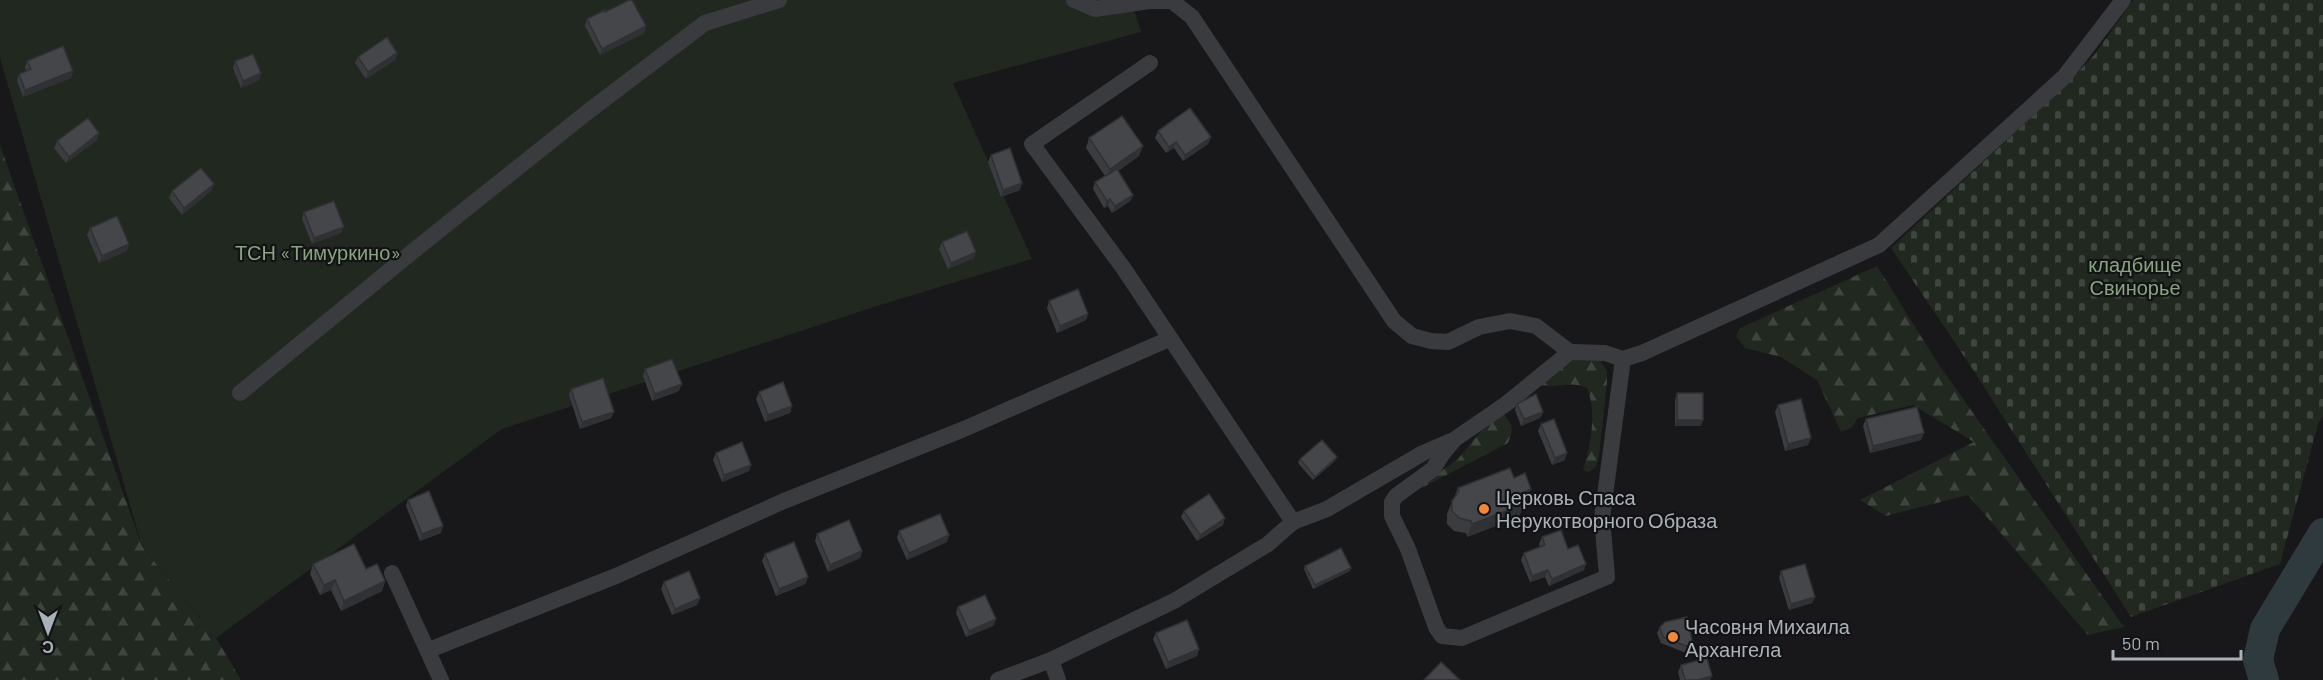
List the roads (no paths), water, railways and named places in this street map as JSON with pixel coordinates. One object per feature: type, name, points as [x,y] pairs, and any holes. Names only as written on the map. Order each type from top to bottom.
[{"type":"street","points":[[240,393],[426,240],[590,110],[705,23],[779,0]]},
{"type":"street","points":[[1074,0],[1095,9],[1149,1],[1172,1],[1192,17],[1394,321],[1412,336],[1431,342],[1448,342],[1479,327],[1510,321],[1536,326],[1570,352],[1605,352],[1623,359],[1653,349],[1879,245],[2064,76],[2123,0]]},
{"type":"street","points":[[1150,63],[1032,144],[1124,269],[1293,522]]},
{"type":"street","points":[[429,651],[616,576],[784,501],[964,429],[1169,339]]},
{"type":"street","points":[[998,680],[1051,660],[1174,601],[1268,544],[1293,522],[1328,509],[1423,453],[1455,440],[1506,404],[1570,352]]},
{"type":"street","points":[[1455,440],[1433,469],[1396,496],[1392,502],[1392,509],[1396,527],[1408,549],[1436,627],[1442,636],[1462,638],[1607,578],[1602,518],[1623,359]]},
{"type":"street","points":[[392,573],[441,680]]},
{"type":"street","points":[[1051,660],[1058,680]]},
{"type":"waterway","points":[[2264,680],[2258,660],[2265,629],[2323,533]]},
{"type":"place","name":"Церковь Спаса Нерукотворного Образа","points":[[1484,509]]},
{"type":"place","name":"Часовня Михаила Архангела","points":[[1673,637]]},
{"type":"park label","name":"ТСН «Тимуркино»","points":[[318,252]]},
{"type":"park label","name":"кладбище Свинорье","points":[[2135,276]]}]
